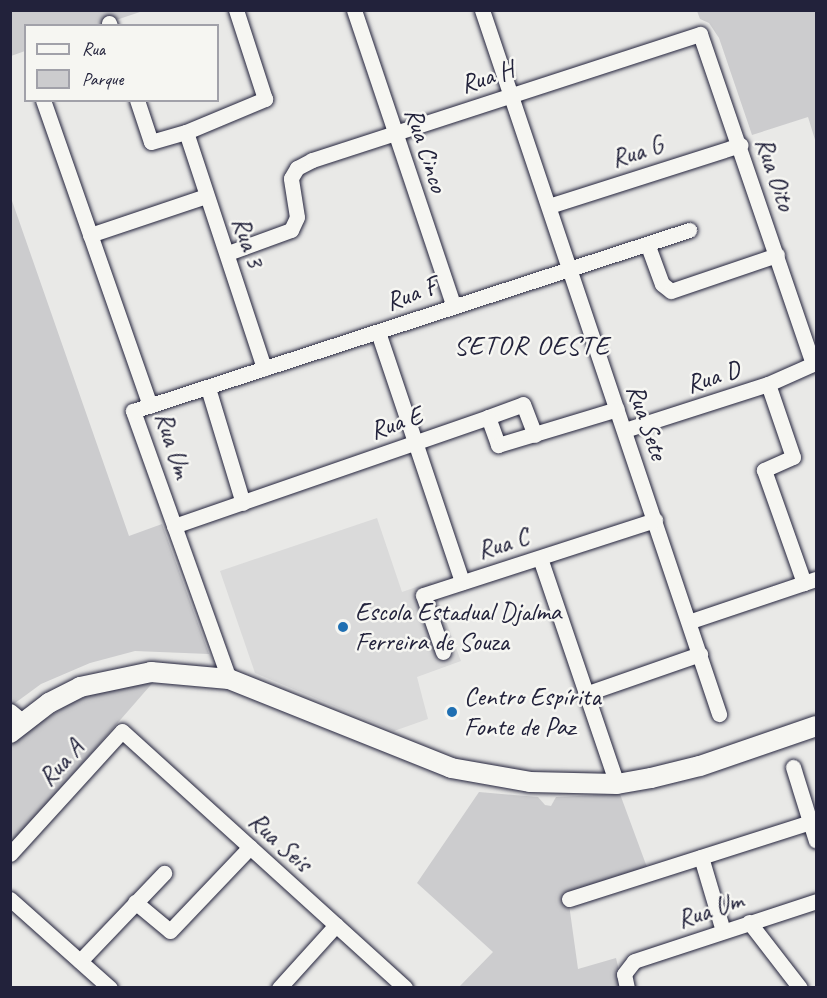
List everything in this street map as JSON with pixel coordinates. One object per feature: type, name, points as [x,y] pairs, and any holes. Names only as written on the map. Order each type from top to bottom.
[{"type":"main road","points":[[14,721],[80,687],[114,677],[151,672],[229,679],[451,768],[530,782],[617,784],[700,766],[815,728]]},
{"type":"street","points":[[138,102],[151,142],[186,132],[265,99],[236,10]]},
{"type":"street","name":"Rua Cinco","points":[[354,10],[453,305]]},
{"type":"street","name":"Rua Sete","points":[[482,10],[509,95],[691,621],[719,714]]},
{"type":"street","name":"Rua H","points":[[228,253],[293,227],[297,214],[290,188],[292,173],[312,160],[700,34]]},
{"type":"street","name":"Rua Oito","points":[[700,34],[740,145],[813,364]]},
{"type":"street","name":"Rua Um","points":[[44,102],[150,406],[133,411],[229,679]]},
{"type":"street","name":"Rua 3","points":[[186,132],[206,196],[228,253],[264,368]]},
{"type":"street","name":"Rua G","points":[[549,206],[740,145]]},
{"type":"street","points":[[90,235],[206,196]]},
{"type":"street","name":"Rua F","points":[[150,406],[378,332],[453,305],[648,246],[689,230]]},
{"type":"street","points":[[648,246],[662,284],[671,291],[777,255]]},
{"type":"street","points":[[378,332],[412,442],[462,582]]},
{"type":"street","name":"Rua D","points":[[625,430],[768,384],[813,364]]},
{"type":"street","points":[[691,621],[810,581],[764,470],[793,457],[768,384]]},
{"type":"street","points":[[208,388],[243,503]]},
{"type":"street","name":"Rua E","points":[[174,526],[523,404],[535,435]]},
{"type":"street","points":[[488,417],[498,446],[617,409]]},
{"type":"street","name":"Rua C","points":[[444,652],[423,595],[655,520]]},
{"type":"street","points":[[540,558],[617,784]]},
{"type":"street","points":[[585,694],[700,654]]},
{"type":"street","name":"Rua Seis","points":[[122,731],[405,987]]},
{"type":"street","name":"Rua A","points":[[10,854],[122,731]]},
{"type":"street","points":[[793,767],[816,841]]},
{"type":"street","points":[[569,899],[810,822]]},
{"type":"street","points":[[135,902],[170,932],[250,847]]},
{"type":"street","points":[[701,856],[723,931]]},
{"type":"street","points":[[80,961],[164,873]]},
{"type":"street","points":[[10,899],[110,987]]},
{"type":"street","name":"Rua Um","points":[[626,981],[634,961],[816,901]]},
{"type":"street","points":[[749,922],[800,987]]},
{"type":"street","points":[[279,987],[336,925]]},
{"type":"shaded area","name":"Escola Estadual Djalma Ferreira de Souza","points":[[377,518],[402,592],[431,582],[461,661],[417,677],[428,719],[394,731],[255,673],[220,571]]},
{"type":"green space","points":[[10,11],[143,11],[104,24],[24,24],[24,51],[11,56]]},
{"type":"green space","points":[[697,11],[816,11],[816,143],[808,117],[752,135],[719,38],[709,23],[700,19]]},
{"type":"green space","points":[[10,195],[129,536],[162,524],[209,654],[135,651],[90,663],[41,684],[11,706]]},
{"type":"green space","points":[[156,679],[11,845],[11,746],[23,733],[72,702],[108,688]]},
{"type":"green space","points":[[479,792],[538,797],[545,805],[551,806],[556,797],[620,794],[648,870],[568,897],[578,969],[616,958],[623,987],[459,987],[493,952],[417,883]]},
{"type":"place","name":"Escola Estadual Djalma Ferreira de Souza","points":[[343,627]]},
{"type":"place","name":"Centro Espírita Fonte de Paz","points":[[452,712]]},
{"type":"district","name":"SETOR OESTE","points":[[532,346]]}]
